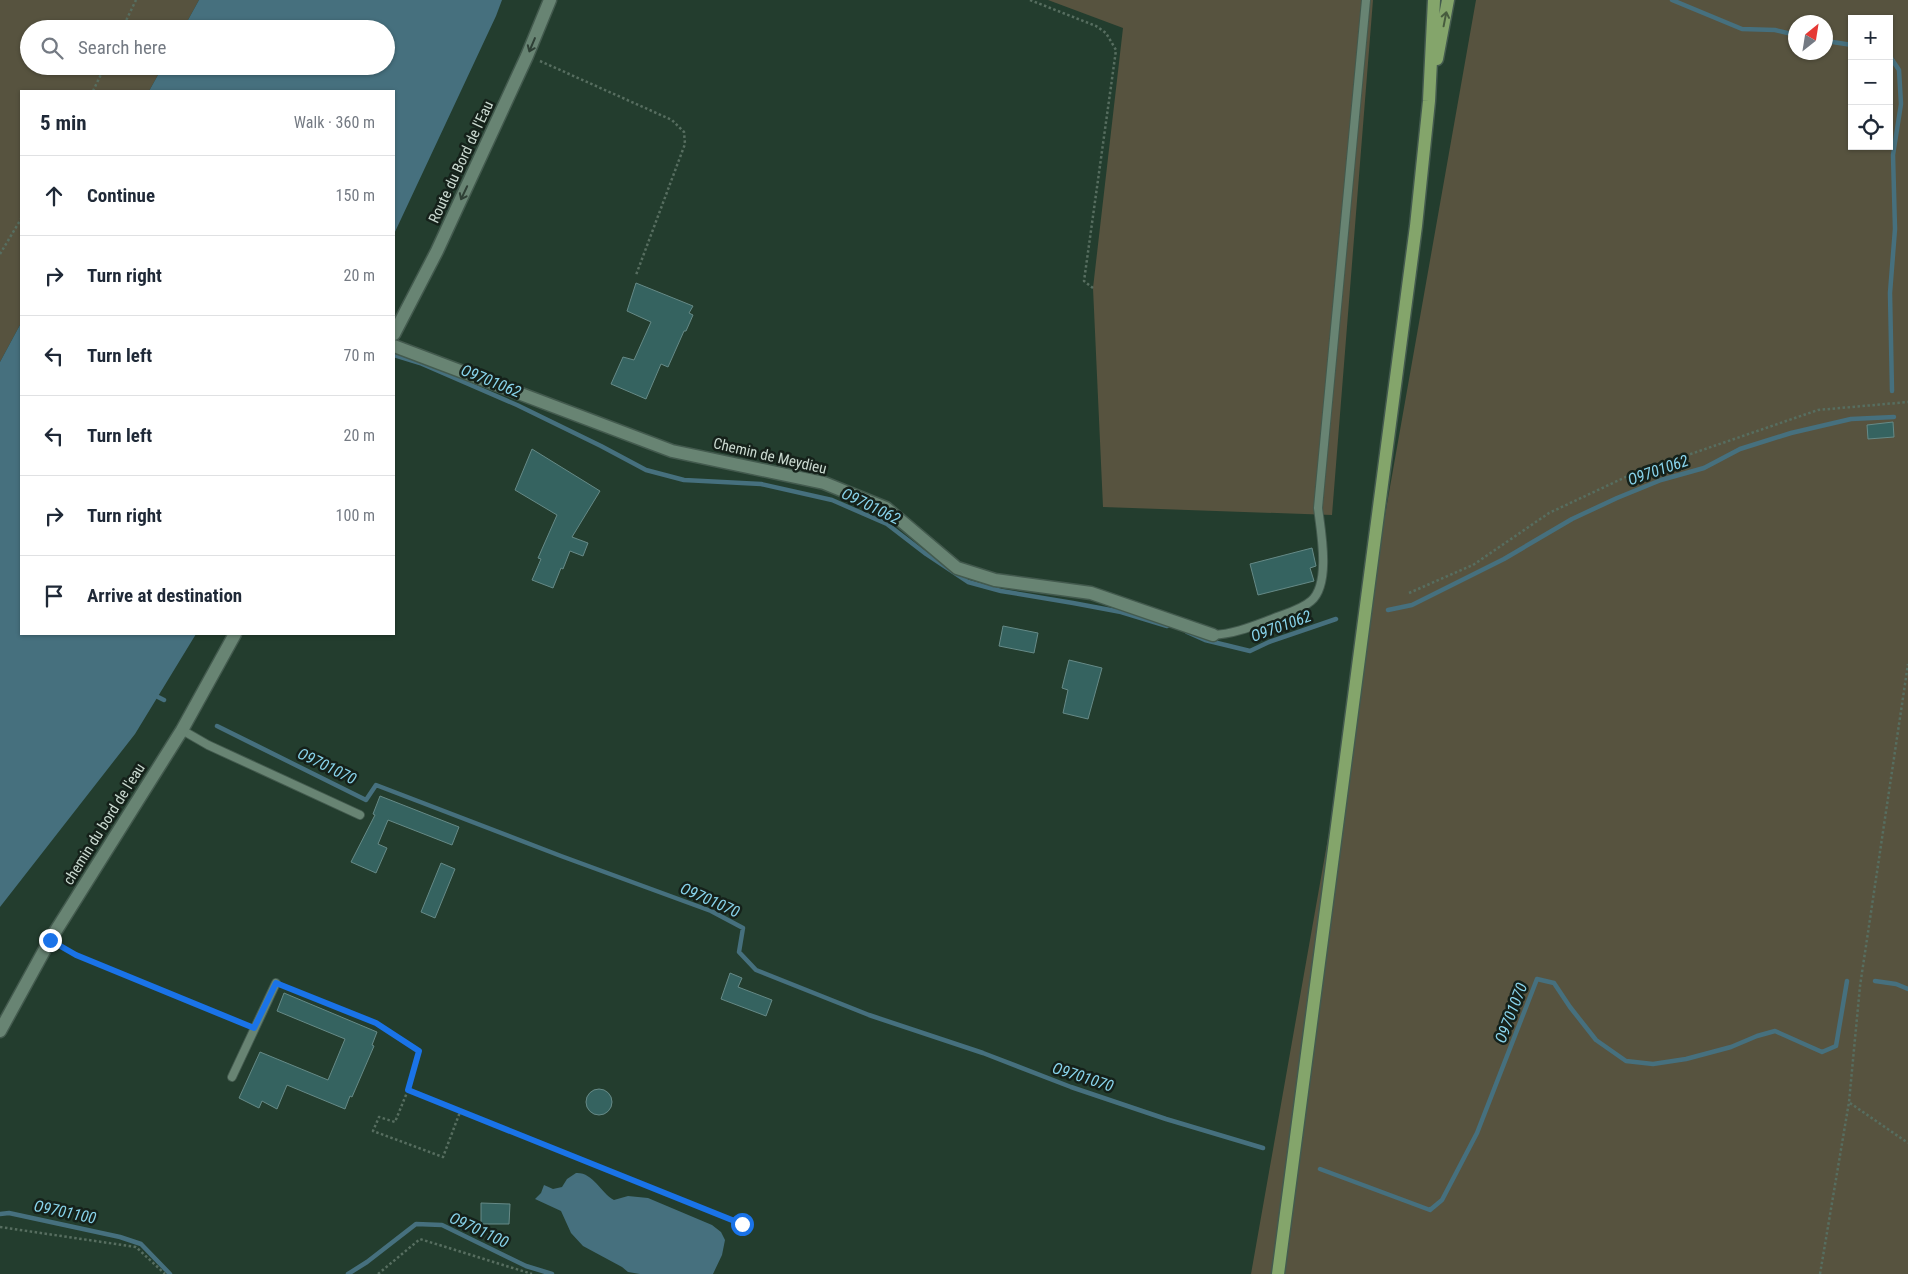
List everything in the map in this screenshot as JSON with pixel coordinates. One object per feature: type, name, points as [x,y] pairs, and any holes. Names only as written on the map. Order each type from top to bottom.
[{"type":"main road","points":[[1278,1274],[1414,236],[1429,101],[1434,0]]},
{"type":"main road","points":[[1429,101],[1448,0]]},
{"type":"street","name":"Route du Bord de l'Eau","points":[[395,332],[437,251],[528,56],[550,0]]},
{"type":"street","name":"Chemin de Meydieu","points":[[395,346],[672,451],[824,483],[886,508],[957,568],[995,580],[1091,593],[1213,635]]},
{"type":"street","name":"chemin du bord de l'eau","points":[[0,1031],[50,940],[182,730],[234,635]]},
{"type":"lane","points":[[1213,635],[1229,634],[1297,609],[1312,601],[1320,589],[1324,576],[1318,508],[1366,0]]},
{"type":"lane","points":[[182,730],[208,745],[360,815]]},
{"type":"lane","points":[[232,1077],[276,983]]},
{"type":"path","points":[[126,20],[136,0]]},
{"type":"path","points":[[1030,0],[1096,26],[1106,33],[1116,50],[1084,281],[1093,288]]},
{"type":"path","points":[[528,56],[672,120],[684,132],[685,144],[636,275]]},
{"type":"path","points":[[93,90],[101,75]]},
{"type":"path","points":[[0,254],[20,221]]},
{"type":"path","points":[[1408,593],[1473,565],[1549,513],[1630,475],[1818,410],[1908,402]]},
{"type":"path","points":[[1820,1274],[1849,1102],[1860,986],[1908,664]]},
{"type":"path","points":[[50,940],[76,955],[254,1028]]},
{"type":"path","points":[[276,983],[376,1023],[419,1051],[408,1090],[395,1122],[379,1116],[373,1131],[443,1157],[460,1111]]},
{"type":"path","points":[[408,1090],[742,1224]]},
{"type":"path","points":[[1849,1102],[1908,1143]]},
{"type":"path","points":[[0,1226],[136,1247],[164,1274]]},
{"type":"path","points":[[378,1274],[420,1239],[532,1274]]},
{"type":"shaded area","points":[[0,0],[199,0],[188,20],[20,20],[20,75],[158,75],[150,90],[20,90],[20,325],[0,362]]},
{"type":"shaded area","points":[[1048,0],[1373,0],[1332,515],[1103,507],[1093,288],[1123,28]]},
{"type":"shaded area","points":[[1476,0],[1908,0],[1908,1274],[1251,1274]]},
{"type":"water","points":[[199,0],[502,0],[395,232],[395,90],[150,90],[158,75],[395,75],[395,20],[188,20]]},
{"type":"water","points":[[20,325],[20,635],[195,635],[135,734],[0,907],[0,362]]},
{"type":"water","points":[[576,1173],[592,1179],[614,1200],[628,1196],[648,1198],[712,1225],[721,1232],[725,1240],[722,1255],[713,1274],[640,1274],[628,1272],[583,1246],[571,1233],[561,1211],[535,1199],[541,1193],[544,1185],[553,1189],[562,1187],[567,1179]]},
{"type":"building","points":[[636,283],[693,306],[689,313],[693,315],[668,367],[661,364],[646,399],[611,384],[623,357],[634,360],[651,322],[627,311]]},
{"type":"building","points":[[1893,422],[1894,437],[1868,439],[1867,425]]},
{"type":"building","points":[[532,449],[600,491],[572,537],[588,543],[583,556],[570,551],[553,588],[532,580],[541,559],[538,558],[557,515],[515,490]]},
{"type":"building","points":[[1312,548],[1316,566],[1310,568],[1314,581],[1258,595],[1250,564]]},
{"type":"building","points":[[1003,626],[1038,633],[1034,653],[999,646]]},
{"type":"building","points":[[1069,660],[1102,668],[1088,719],[1063,713],[1068,690],[1062,688]]},
{"type":"building","points":[[380,796],[459,827],[452,845],[388,820],[378,844],[387,848],[376,873],[351,862],[375,815],[373,814]]},
{"type":"building","points":[[441,863],[455,869],[435,918],[421,912]]},
{"type":"building","points":[[730,973],[742,978],[738,987],[772,1000],[766,1016],[721,999]]},
{"type":"building","points":[[284,993],[377,1032],[372,1045],[374,1046],[345,1109],[287,1085],[277,1109],[262,1101],[259,1108],[239,1098],[260,1052],[328,1080],[345,1039],[277,1011]]},
{"type":"building","points":[[599,1089],[608,1093],[612,1102],[608,1111],[599,1115],[590,1111],[586,1102],[590,1093]]},
{"type":"building","points":[[481,1203],[510,1204],[509,1224],[481,1224]]},
{"type":"waterway","name":"O9701062","points":[[1672,0],[1742,29],[1775,30],[1788,33]]},
{"type":"waterway","name":"O9701062","points":[[1833,42],[1848,44]]},
{"type":"waterway","name":"O9701062","points":[[1892,60],[1899,70],[1901,104],[1893,155],[1895,229],[1890,293],[1892,391]]},
{"type":"waterway","name":"O9701062","points":[[395,355],[420,363],[517,405],[646,470],[684,480],[761,484],[832,500],[887,524],[926,554],[968,582],[1001,591],[1121,612],[1167,626]]},
{"type":"waterway","name":"O9701062","points":[[1388,610],[1412,605],[1504,559],[1572,519],[1617,498],[1661,480],[1704,468],[1740,449],[1791,433],[1851,419],[1894,417]]},
{"type":"waterway","name":"O9701062","points":[[1187,632],[1205,640],[1250,651],[1269,642],[1336,619]]},
{"type":"waterway","name":"O9701070","points":[[154,695],[164,700]]},
{"type":"waterway","name":"O9701070","points":[[217,726],[366,800],[376,785],[711,911],[743,928],[739,952],[756,970],[869,1015],[983,1053],[1071,1087],[1166,1119],[1263,1148]]},
{"type":"waterway","name":"O9701070","points":[[1320,1169],[1430,1210],[1442,1200],[1477,1133],[1537,979],[1554,983],[1596,1040],[1626,1061],[1653,1064],[1686,1059],[1731,1047],[1775,1031],[1822,1052],[1836,1046],[1847,981]]},
{"type":"waterway","name":"O9701070","points":[[1875,981],[1896,984],[1908,989]]},
{"type":"waterway","name":"O9701100","points":[[0,1214],[9,1213],[120,1237],[141,1244],[170,1274]]},
{"type":"waterway","name":"O9701100","points":[[348,1274],[367,1262],[416,1224],[442,1225],[526,1266],[552,1274]]},
{"type":"route","points":[[50,940],[76,955],[254,1028],[276,983],[376,1023],[419,1051],[408,1090],[742,1224]]}]
